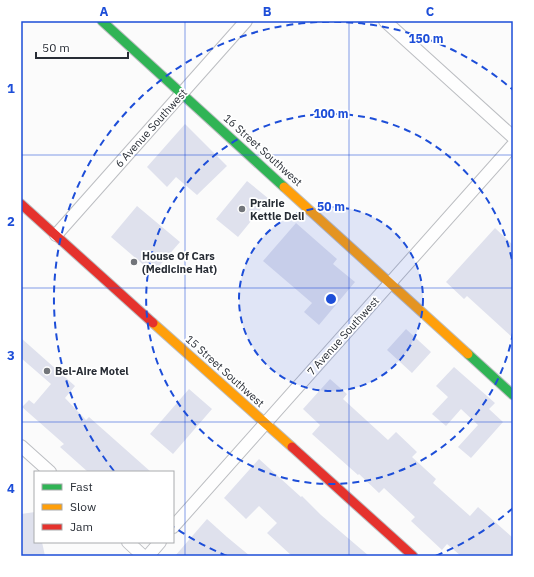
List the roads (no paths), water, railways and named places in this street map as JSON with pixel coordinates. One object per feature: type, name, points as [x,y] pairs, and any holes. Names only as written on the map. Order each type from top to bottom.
[{"type":"street","name":"16 Street Southwest","points":[[102,21],[513,394]]},
{"type":"street","name":"6 Avenue Southwest","points":[[56,235],[246,21]]},
{"type":"street","points":[[385,21],[513,137]]},
{"type":"street","name":"7 Avenue Southwest","points":[[174,526],[513,144]]},
{"type":"street","name":"15 Street Southwest","points":[[21,204],[413,556]]},
{"type":"street","points":[[21,446],[49,471]]},
{"type":"street","points":[[129,543],[143,556]]},
{"type":"street","points":[[148,556],[159,543]]},
{"type":"place","name":"Prairie Kettle Deli","points":[[242,209]]},
{"type":"place","name":"House Of Cars (Medicine Hat)","points":[[134,262]]},
{"type":"place","name":"Bel-Aire Motel","points":[[47,371]]}]
